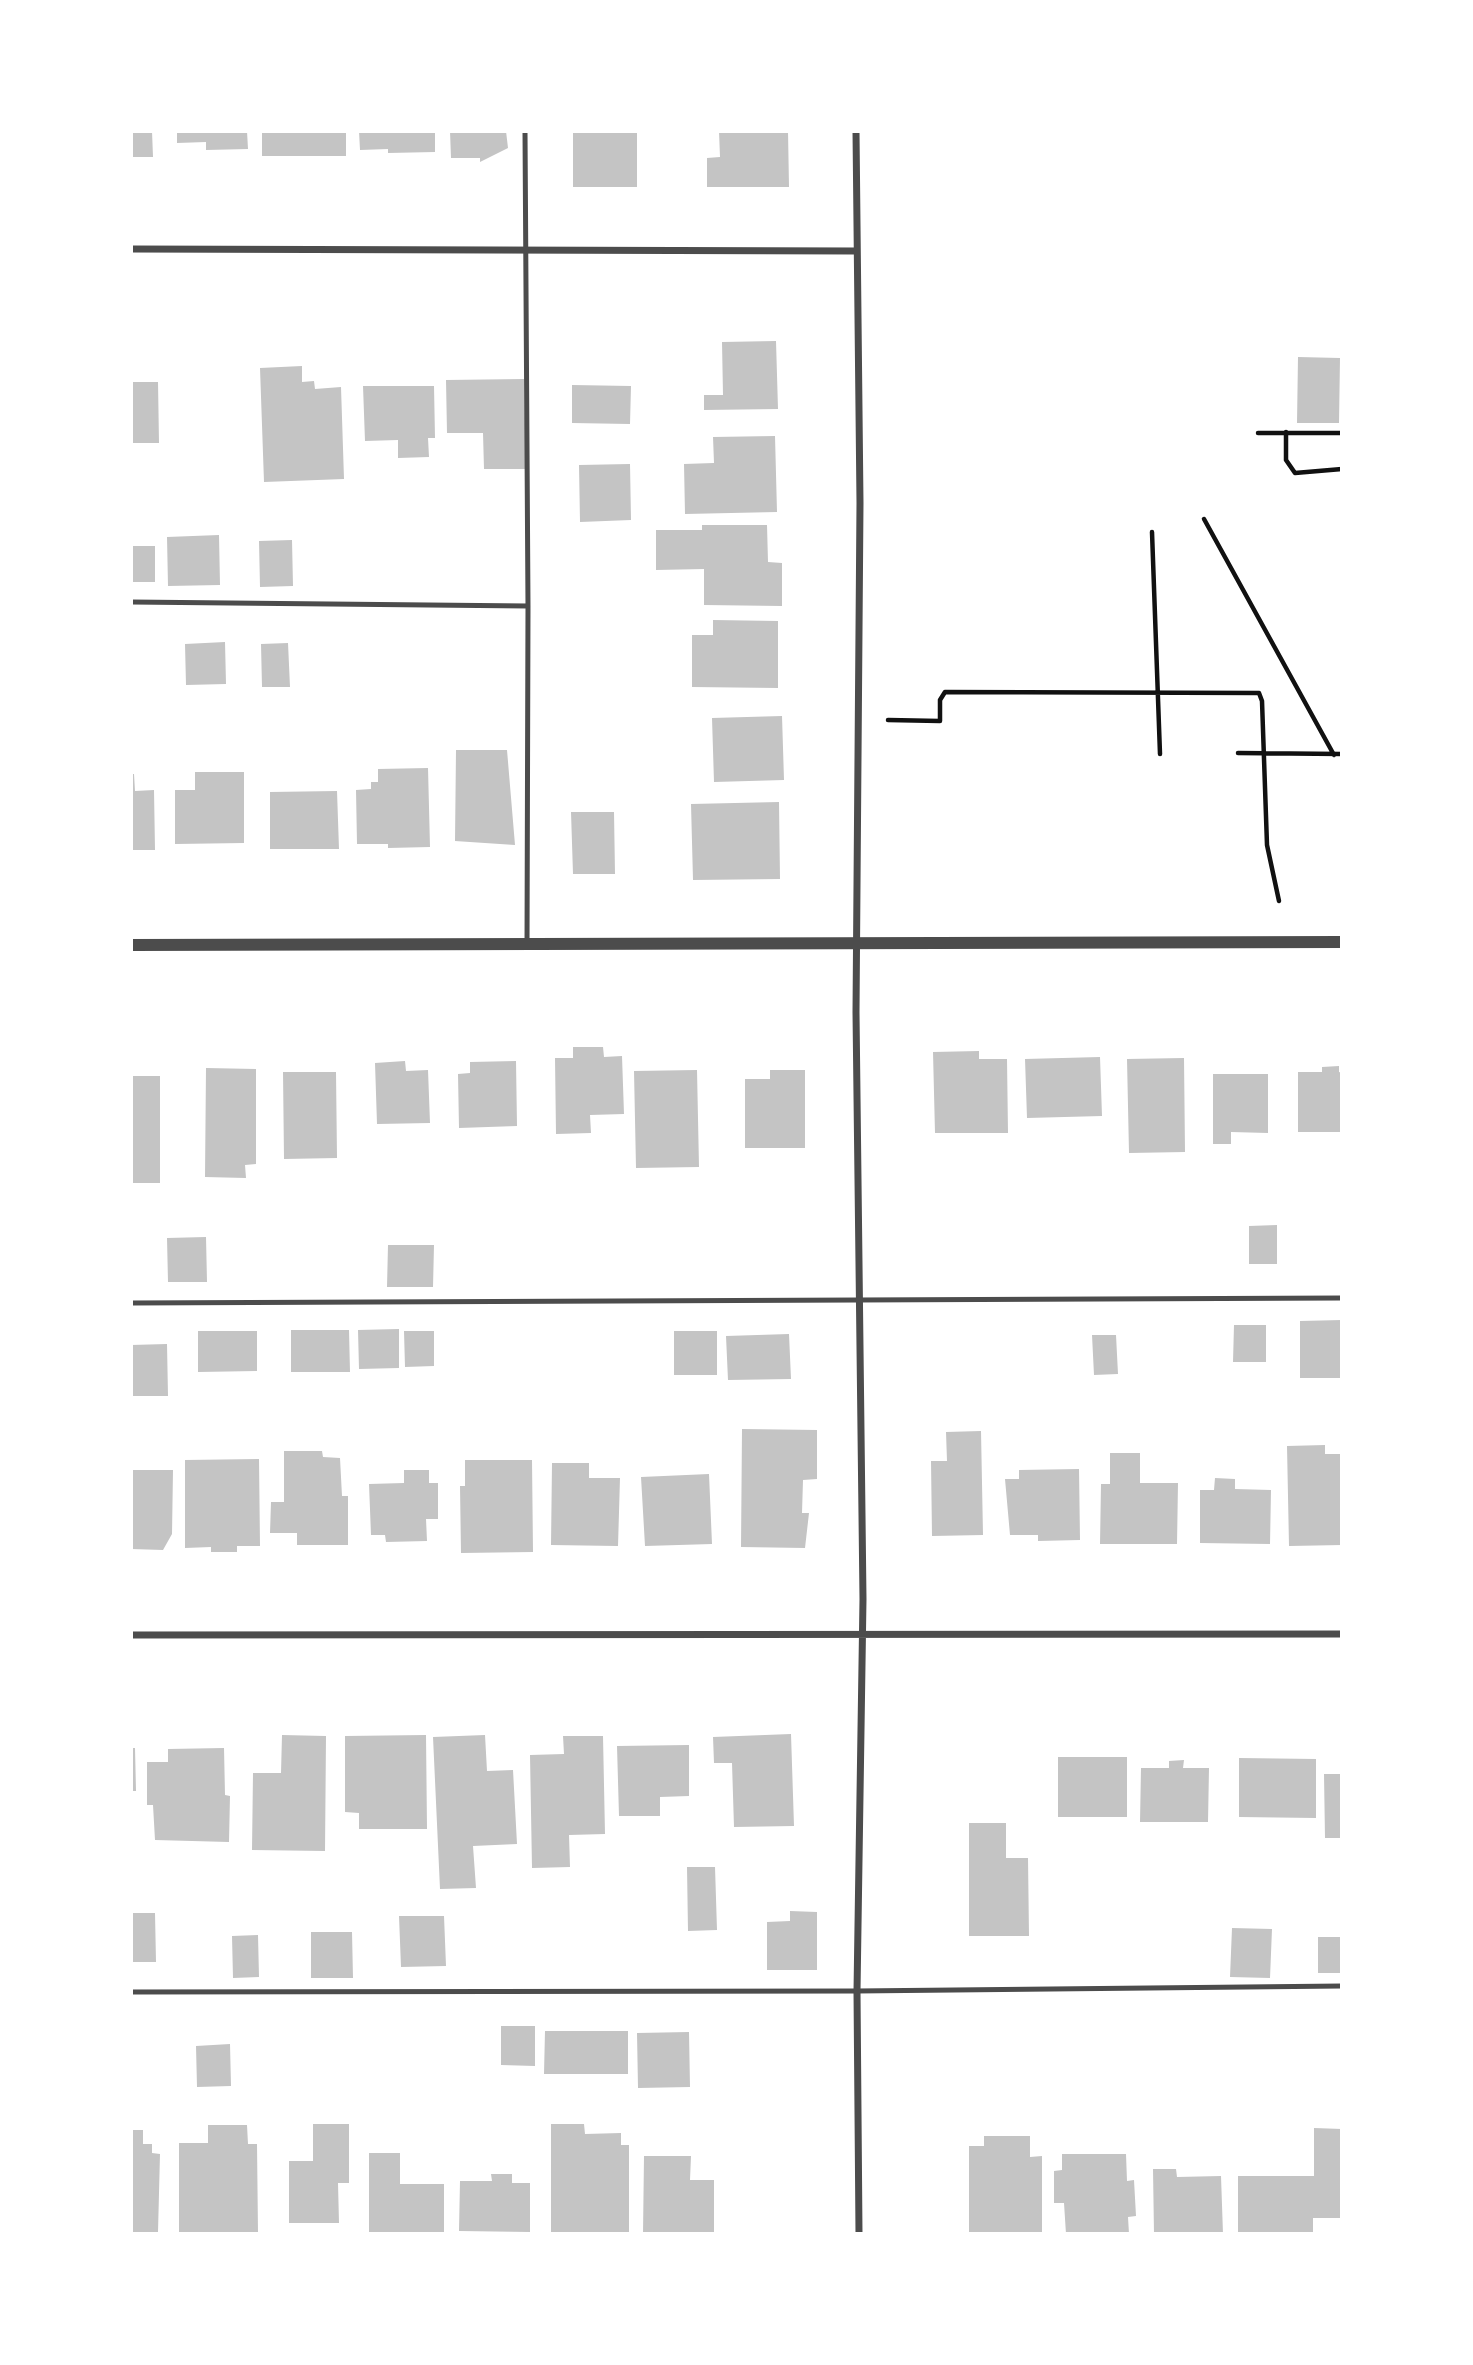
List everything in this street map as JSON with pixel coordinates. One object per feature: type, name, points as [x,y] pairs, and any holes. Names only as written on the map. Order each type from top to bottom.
[{"type":"street","points":[[856,131],[860,503],[856,944],[862,1299],[863,1633],[857,1992],[859,2234]]},
{"type":"street","points":[[131,249],[856,251]]},
{"type":"street","points":[[131,945],[1342,942]]},
{"type":"street","points":[[131,1635],[1342,1634]]},
{"type":"lane","points":[[525,131],[523,249],[528,606],[527,944]]},
{"type":"lane","points":[[131,601],[528,606]]},
{"type":"lane","points":[[131,1303],[1342,1298]]},
{"type":"lane","points":[[131,1992],[857,1992],[1342,1986]]},
{"type":"path","points":[[1286,432],[1286,460],[1295,472],[1342,470]]},
{"type":"path","points":[[1258,433],[1342,432]]},
{"type":"path","points":[[1204,519],[1334,755]]},
{"type":"path","points":[[1152,532],[1160,754]]},
{"type":"path","points":[[888,720],[940,721],[940,700],[945,692],[1259,693],[1262,701],[1267,845],[1279,901]]},
{"type":"path","points":[[1238,753],[1342,754]]},
{"type":"building","points":[[131,131],[152,131],[153,157],[131,157]]},
{"type":"building","points":[[177,131],[247,131],[248,149],[206,150],[206,142],[177,143]]},
{"type":"building","points":[[262,131],[346,131],[346,156],[262,156]]},
{"type":"building","points":[[359,131],[435,131],[435,152],[388,153],[388,149],[360,150]]},
{"type":"building","points":[[450,131],[506,131],[508,148],[480,162],[480,158],[451,158]]},
{"type":"building","points":[[573,131],[637,131],[637,187],[573,187]]},
{"type":"building","points":[[719,131],[788,131],[789,187],[707,187],[707,158],[720,157]]},
{"type":"building","points":[[776,341],[778,409],[704,410],[704,395],[723,395],[722,342]]},
{"type":"building","points":[[1298,357],[1340,358],[1339,423],[1297,423]]},
{"type":"building","points":[[302,366],[302,382],[314,381],[315,389],[341,387],[344,479],[264,482],[260,368]]},
{"type":"building","points":[[524,379],[526,469],[484,469],[483,433],[447,433],[446,380]]},
{"type":"building","points":[[131,382],[158,382],[159,443],[131,443]]},
{"type":"building","points":[[572,385],[631,386],[630,424],[572,423]]},
{"type":"building","points":[[363,386],[434,386],[435,438],[428,438],[429,457],[398,458],[398,440],[365,441]]},
{"type":"building","points":[[775,436],[777,512],[685,514],[684,464],[714,463],[713,437]]},
{"type":"building","points":[[630,464],[631,520],[580,522],[579,465]]},
{"type":"building","points":[[702,525],[767,525],[768,562],[782,563],[782,606],[704,605],[704,569],[656,570],[656,530],[702,530]]},
{"type":"building","points":[[219,535],[220,585],[168,586],[167,537]]},
{"type":"building","points":[[292,540],[293,586],[260,587],[259,541]]},
{"type":"building","points":[[131,546],[155,546],[155,582],[131,582]]},
{"type":"building","points":[[713,620],[778,621],[778,688],[692,687],[692,635],[713,635]]},
{"type":"building","points":[[225,642],[226,684],[186,685],[185,644]]},
{"type":"building","points":[[288,643],[290,687],[262,687],[261,644]]},
{"type":"building","points":[[782,716],[784,780],[714,782],[712,718]]},
{"type":"building","points":[[456,750],[507,750],[515,845],[455,841]]},
{"type":"building","points":[[428,768],[430,847],[388,848],[388,844],[357,844],[356,790],[371,789],[371,782],[378,782],[378,769]]},
{"type":"building","points":[[195,772],[244,772],[244,843],[175,844],[175,790],[195,790]]},
{"type":"building","points":[[131,774],[134,774],[135,791],[154,790],[155,850],[131,850]]},
{"type":"building","points":[[337,791],[339,849],[270,849],[270,792]]},
{"type":"building","points":[[779,802],[780,879],[693,880],[691,804]]},
{"type":"building","points":[[571,812],[614,812],[615,874],[573,874]]},
{"type":"building","points":[[573,1047],[603,1047],[604,1057],[622,1056],[624,1114],[590,1115],[591,1133],[556,1134],[555,1058],[573,1058]]},
{"type":"building","points":[[979,1051],[979,1059],[1007,1059],[1008,1133],[935,1133],[933,1052]]},
{"type":"building","points":[[1100,1057],[1102,1116],[1027,1118],[1025,1059]]},
{"type":"building","points":[[1184,1058],[1185,1152],[1129,1153],[1127,1059]]},
{"type":"building","points":[[405,1061],[406,1071],[428,1070],[430,1123],[377,1124],[375,1063]]},
{"type":"building","points":[[516,1061],[517,1126],[459,1128],[458,1074],[470,1073],[470,1062]]},
{"type":"building","points":[[1339,1066],[1339,1072],[1342,1073],[1342,1132],[1298,1132],[1298,1072],[1322,1072],[1322,1067]]},
{"type":"building","points":[[206,1068],[256,1069],[256,1164],[245,1165],[246,1178],[205,1177]]},
{"type":"building","points":[[697,1070],[699,1167],[636,1168],[634,1071]]},
{"type":"building","points":[[770,1070],[805,1070],[805,1148],[745,1148],[745,1079],[770,1079]]},
{"type":"building","points":[[283,1072],[336,1072],[337,1158],[284,1159]]},
{"type":"building","points":[[1213,1074],[1268,1074],[1268,1133],[1231,1132],[1231,1144],[1213,1144]]},
{"type":"building","points":[[131,1076],[160,1076],[160,1183],[131,1183]]},
{"type":"building","points":[[1277,1225],[1277,1264],[1249,1264],[1249,1226]]},
{"type":"building","points":[[206,1237],[207,1282],[168,1282],[167,1238]]},
{"type":"building","points":[[388,1245],[434,1245],[433,1287],[387,1287]]},
{"type":"building","points":[[1342,1320],[1342,1378],[1300,1378],[1300,1321]]},
{"type":"building","points":[[1234,1325],[1266,1325],[1266,1362],[1233,1362]]},
{"type":"building","points":[[399,1329],[399,1368],[359,1369],[358,1330]]},
{"type":"building","points":[[291,1330],[349,1330],[350,1372],[291,1372]]},
{"type":"building","points":[[198,1331],[257,1331],[257,1371],[198,1372]]},
{"type":"building","points":[[404,1331],[434,1331],[434,1366],[405,1367]]},
{"type":"building","points":[[674,1331],[717,1331],[717,1375],[674,1375]]},
{"type":"building","points":[[789,1334],[791,1379],[728,1380],[726,1336]]},
{"type":"building","points":[[1092,1335],[1116,1335],[1118,1374],[1094,1375]]},
{"type":"building","points":[[167,1344],[168,1396],[131,1396],[131,1345]]},
{"type":"building","points":[[742,1429],[817,1430],[817,1479],[803,1480],[802,1513],[809,1513],[805,1548],[741,1547]]},
{"type":"building","points":[[981,1431],[983,1535],[932,1536],[931,1461],[947,1461],[946,1432]]},
{"type":"building","points":[[1325,1445],[1325,1454],[1342,1454],[1342,1545],[1289,1546],[1287,1446]]},
{"type":"building","points":[[284,1451],[322,1451],[323,1457],[340,1458],[342,1496],[348,1496],[348,1545],[297,1545],[297,1533],[270,1533],[271,1502],[284,1502]]},
{"type":"building","points":[[1110,1453],[1140,1453],[1140,1483],[1178,1483],[1177,1544],[1100,1544],[1101,1484],[1110,1484]]},
{"type":"building","points":[[259,1459],[260,1546],[237,1546],[237,1552],[211,1552],[211,1547],[185,1548],[185,1460]]},
{"type":"building","points":[[465,1460],[532,1460],[533,1552],[461,1553],[460,1486],[465,1486]]},
{"type":"building","points":[[552,1463],[589,1463],[589,1478],[620,1478],[618,1546],[551,1545]]},
{"type":"building","points":[[1079,1469],[1080,1540],[1038,1541],[1038,1535],[1010,1535],[1005,1479],[1019,1479],[1019,1470]]},
{"type":"building","points":[[131,1470],[173,1470],[172,1534],[163,1550],[131,1549]]},
{"type":"building","points":[[404,1470],[429,1470],[429,1483],[438,1483],[438,1519],[426,1519],[427,1541],[386,1542],[385,1535],[371,1535],[369,1484],[404,1483]]},
{"type":"building","points":[[709,1474],[712,1544],[645,1546],[641,1477]]},
{"type":"building","points":[[1215,1478],[1235,1479],[1235,1489],[1271,1490],[1270,1544],[1200,1543],[1200,1490],[1214,1490]]},
{"type":"building","points":[[791,1734],[794,1826],[734,1827],[732,1763],[714,1763],[713,1737]]},
{"type":"building","points":[[282,1735],[326,1736],[325,1851],[252,1850],[253,1773],[281,1773]]},
{"type":"building","points":[[426,1735],[427,1829],[359,1829],[359,1813],[345,1812],[345,1736]]},
{"type":"building","points":[[485,1735],[487,1771],[513,1770],[517,1844],[473,1846],[476,1888],[440,1889],[433,1737]]},
{"type":"building","points":[[563,1736],[603,1736],[605,1834],[569,1835],[570,1867],[532,1868],[530,1755],[564,1754]]},
{"type":"building","points":[[689,1745],[689,1796],[660,1797],[660,1816],[619,1816],[617,1746]]},
{"type":"building","points":[[131,1748],[135,1748],[136,1791],[131,1791]]},
{"type":"building","points":[[224,1748],[225,1795],[230,1796],[229,1842],[155,1840],[153,1805],[147,1805],[147,1762],[168,1762],[168,1749]]},
{"type":"building","points":[[1058,1757],[1127,1757],[1127,1817],[1058,1817]]},
{"type":"building","points":[[1239,1758],[1316,1759],[1316,1818],[1239,1817]]},
{"type":"building","points":[[1184,1760],[1183,1768],[1209,1768],[1208,1822],[1140,1822],[1141,1768],[1169,1768],[1169,1761]]},
{"type":"building","points":[[1324,1774],[1342,1774],[1342,1838],[1325,1838]]},
{"type":"building","points":[[969,1823],[1006,1823],[1006,1858],[1028,1858],[1029,1936],[969,1936]]},
{"type":"building","points":[[687,1867],[715,1867],[717,1930],[688,1931]]},
{"type":"building","points":[[790,1911],[817,1912],[817,1970],[767,1970],[767,1922],[790,1921]]},
{"type":"building","points":[[131,1913],[155,1913],[156,1962],[131,1962]]},
{"type":"building","points":[[399,1916],[444,1916],[446,1966],[401,1967]]},
{"type":"building","points":[[1232,1928],[1272,1929],[1270,1978],[1230,1977]]},
{"type":"building","points":[[311,1932],[352,1932],[353,1978],[311,1978]]},
{"type":"building","points":[[258,1935],[259,1977],[233,1978],[232,1936]]},
{"type":"building","points":[[1318,1937],[1342,1937],[1342,1973],[1318,1973]]},
{"type":"building","points":[[501,2026],[535,2026],[535,2066],[501,2065]]},
{"type":"building","points":[[545,2031],[628,2031],[628,2074],[544,2074]]},
{"type":"building","points":[[689,2032],[690,2087],[638,2088],[637,2033]]},
{"type":"building","points":[[230,2044],[231,2086],[197,2087],[196,2046]]},
{"type":"building","points":[[313,2124],[349,2124],[349,2183],[338,2183],[339,2223],[289,2223],[289,2161],[313,2161]]},
{"type":"building","points":[[551,2124],[584,2124],[585,2134],[621,2133],[621,2145],[629,2145],[629,2234],[551,2234]]},
{"type":"building","points":[[208,2125],[247,2125],[248,2144],[257,2144],[258,2233],[179,2233],[179,2143],[208,2143]]},
{"type":"building","points":[[1314,2128],[1342,2129],[1342,2218],[1313,2218],[1313,2232],[1238,2232],[1238,2176],[1314,2176]]},
{"type":"building","points":[[131,2130],[143,2130],[143,2144],[152,2144],[152,2153],[160,2154],[158,2232],[131,2232]]},
{"type":"building","points":[[984,2136],[1030,2136],[1030,2157],[1042,2156],[1042,2234],[969,2234],[969,2146],[984,2146]]},
{"type":"building","points":[[369,2153],[400,2153],[400,2184],[444,2184],[444,2234],[369,2234]]},
{"type":"building","points":[[1062,2154],[1126,2154],[1127,2181],[1134,2180],[1136,2216],[1128,2217],[1129,2234],[1066,2234],[1064,2203],[1054,2203],[1054,2171],[1062,2170]]},
{"type":"building","points":[[644,2156],[691,2156],[690,2180],[714,2180],[714,2234],[643,2234]]},
{"type":"building","points":[[1153,2169],[1176,2169],[1177,2177],[1221,2176],[1223,2234],[1154,2234]]},
{"type":"building","points":[[491,2174],[512,2174],[512,2183],[530,2183],[530,2232],[459,2231],[460,2181],[492,2181]]}]
